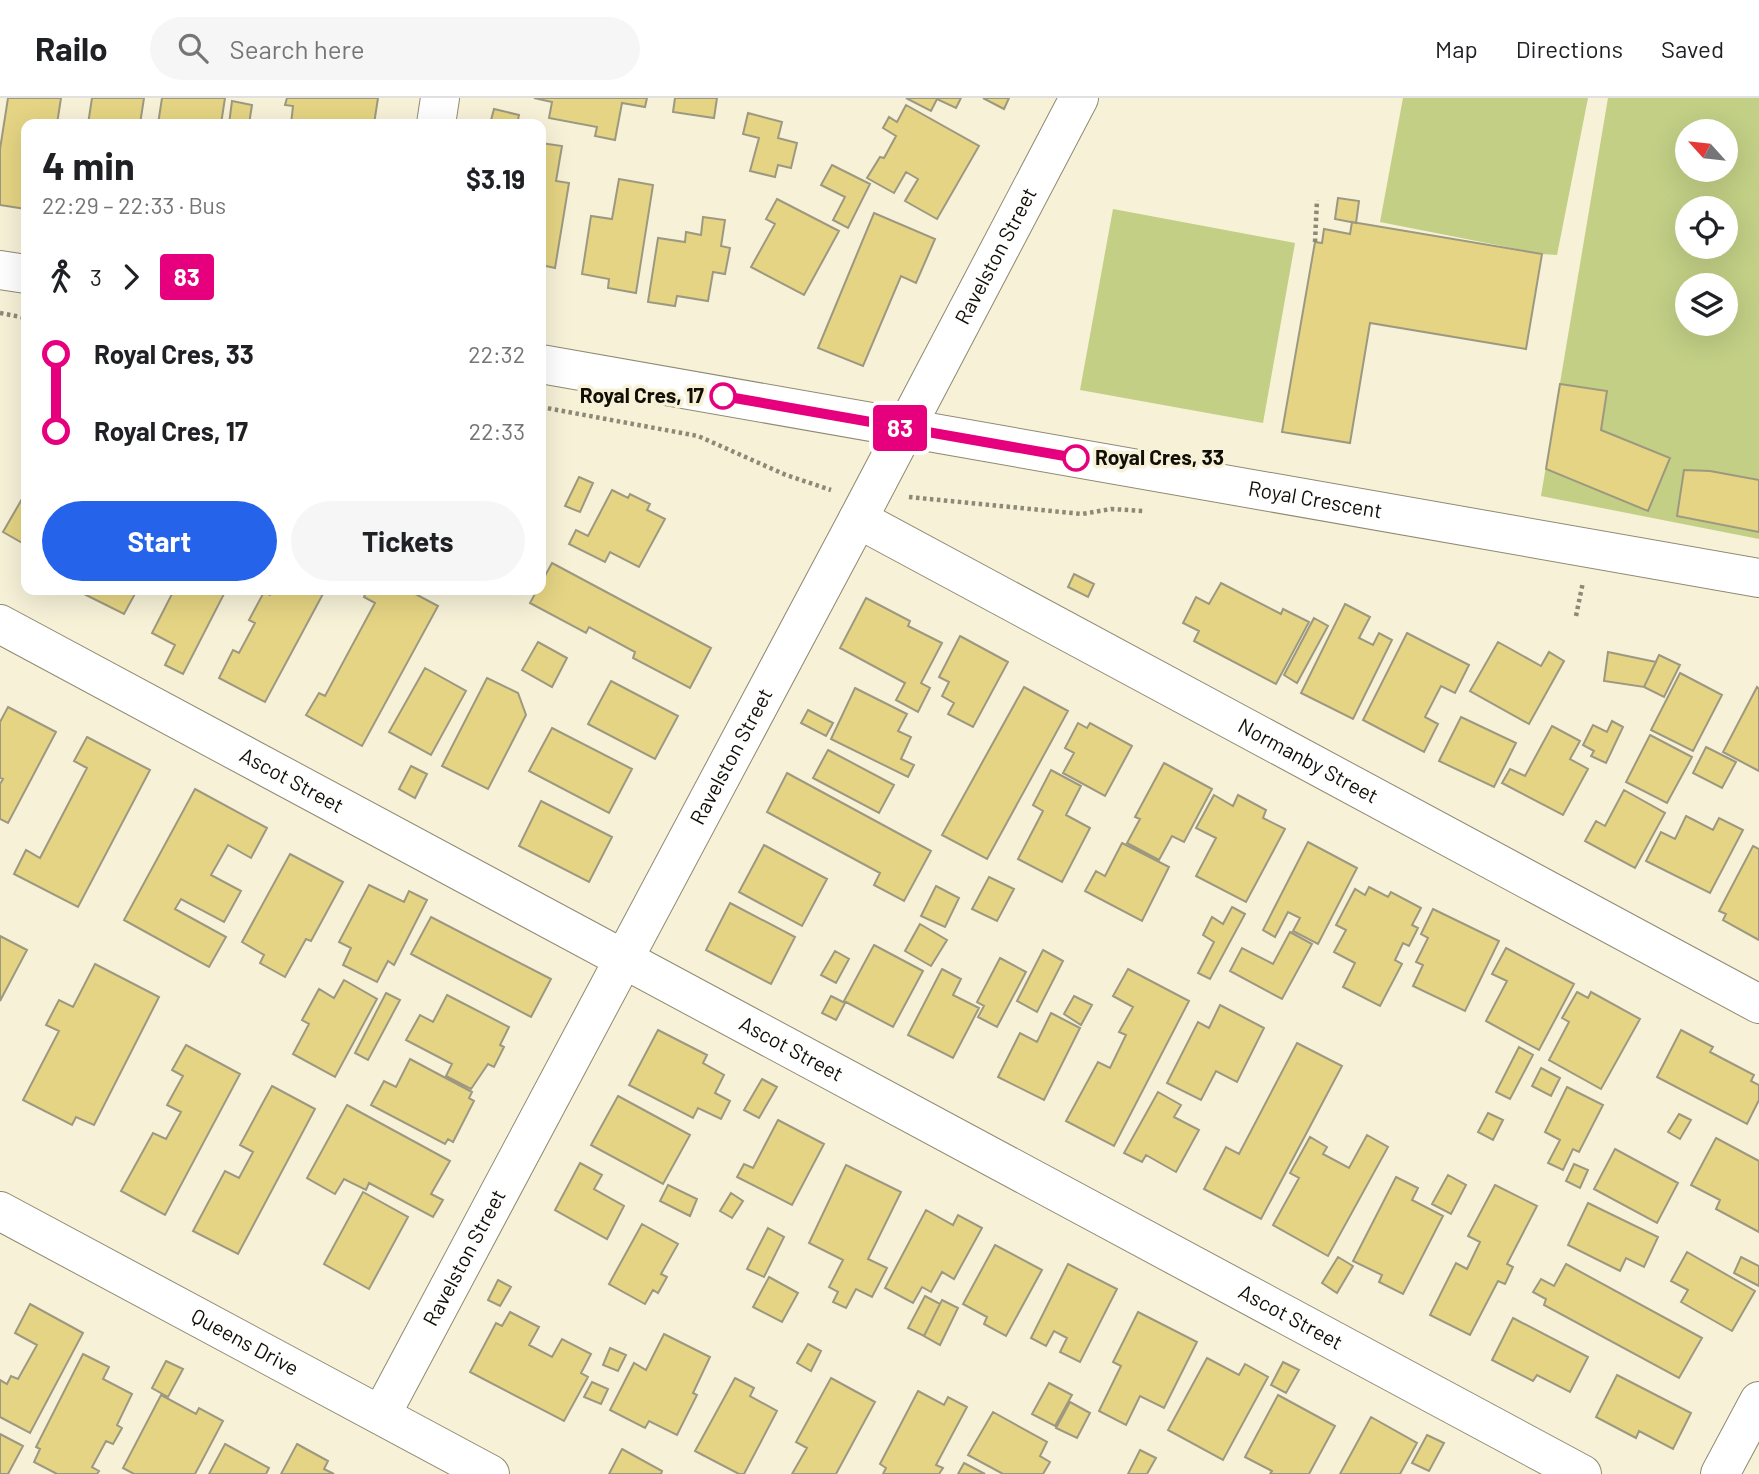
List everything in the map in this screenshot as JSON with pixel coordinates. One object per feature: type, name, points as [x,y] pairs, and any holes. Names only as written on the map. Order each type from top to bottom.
[{"type":"street","points":[[437,119],[440,98]]},
{"type":"street","name":"Ravelston Street","points":[[381,1415],[624,958],[847,505],[905,429],[1079,98]]},
{"type":"street","points":[[0,270],[21,273]]},
{"type":"street","name":"Royal Crescent","points":[[546,365],[1759,578]]},
{"type":"street","name":"Normanby Street","points":[[847,505],[1759,1004]]},
{"type":"street","name":"Ascot Street","points":[[0,624],[1582,1474]]},
{"type":"street","name":"Queens Drive","points":[[0,1210],[490,1474]]},
{"type":"street","points":[[1720,1474],[1759,1401]]},
{"type":"path","points":[[1315,242],[1317,200]]},
{"type":"path","points":[[0,313],[21,317]]},
{"type":"path","points":[[546,408],[698,436],[847,505]]},
{"type":"path","points":[[901,497],[1082,514],[1111,509]]},
{"type":"path","points":[[1576,616],[1580,594]]},
{"type":"green space","points":[[1403,98],[1588,98],[1557,255],[1380,222]]},
{"type":"green space","points":[[1608,98],[1759,98],[1759,539],[1541,496]]},
{"type":"green space","points":[[1113,209],[1295,243],[1263,423],[1080,390]]},
{"type":"building","points":[[8,98],[61,98],[58,119],[21,119],[21,208],[0,205],[0,149]]},
{"type":"building","points":[[92,98],[144,98],[141,119],[89,119]]},
{"type":"building","points":[[162,98],[225,98],[222,119],[159,119]]},
{"type":"building","points":[[287,98],[378,98],[375,119],[292,119],[293,106],[285,105]]},
{"type":"building","points":[[534,98],[647,98],[645,107],[622,103],[615,140],[595,136],[597,127],[549,118],[552,102]]},
{"type":"building","points":[[675,98],[717,98],[714,118],[673,112]]},
{"type":"building","points":[[906,98],[961,98],[956,108],[937,99],[931,111]]},
{"type":"building","points":[[983,98],[1009,98],[1004,109]]},
{"type":"building","points":[[232,101],[252,105],[250,119],[230,119]]},
{"type":"building","points":[[906,105],[979,146],[937,219],[905,201],[918,179],[906,172],[894,193],[867,178],[880,157],[884,158],[896,136],[883,128],[889,117],[897,122]]},
{"type":"building","points":[[494,109],[519,115],[518,119],[491,119]]},
{"type":"building","points":[[748,113],[782,122],[778,138],[797,143],[791,168],[778,165],[775,177],[750,171],[759,138],[743,134]]},
{"type":"building","points":[[546,144],[562,146],[556,181],[569,183],[555,268],[546,266]]},
{"type":"building","points":[[832,165],[870,184],[848,228],[833,220],[845,197],[821,185]]},
{"type":"building","points":[[619,179],[653,185],[636,293],[608,288],[609,279],[582,274],[591,216],[612,219]]},
{"type":"building","points":[[1338,198],[1359,201],[1356,223],[1335,219]]},
{"type":"building","points":[[777,199],[839,231],[804,295],[751,267],[775,224],[766,219]]},
{"type":"building","points":[[874,213],[935,239],[916,283],[901,276],[863,366],[818,348]]},
{"type":"building","points":[[703,217],[725,220],[721,246],[730,248],[725,274],[713,272],[708,301],[677,296],[675,306],[648,302],[658,238],[685,242],[686,232],[701,235]]},
{"type":"building","points":[[1352,222],[1542,254],[1526,349],[1370,323],[1350,443],[1282,432],[1315,242],[1322,243],[1324,229],[1350,234]]},
{"type":"building","points":[[1560,384],[1607,391],[1601,430],[1670,458],[1648,511],[1546,469]]},
{"type":"building","points":[[1684,470],[1710,471],[1759,480],[1759,532],[1677,516]]},
{"type":"building","points":[[579,477],[593,483],[580,512],[565,506]]},
{"type":"building","points":[[612,490],[628,498],[630,494],[650,504],[647,510],[665,519],[639,567],[610,552],[605,562],[569,544],[576,530],[588,536]]},
{"type":"building","points":[[21,501],[21,542],[3,532]]},
{"type":"building","points":[[552,563],[711,648],[690,688],[633,658],[635,652],[589,627],[586,633],[530,603],[534,595],[546,595],[546,574]]},
{"type":"building","points":[[1074,574],[1094,584],[1088,597],[1068,587]]},
{"type":"building","points":[[1221,583],[1281,614],[1283,609],[1309,622],[1276,684],[1194,641],[1199,631],[1183,623],[1196,597],[1209,604]]},
{"type":"building","points":[[86,595],[134,595],[124,614]]},
{"type":"building","points":[[171,595],[223,595],[183,674],[165,665],[175,645],[152,633]]},
{"type":"building","points":[[262,595],[322,595],[265,702],[219,678],[233,650],[239,653],[255,623],[249,620]]},
{"type":"building","points":[[417,595],[438,606],[362,746],[306,715],[319,693],[325,696],[375,603],[364,597]]},
{"type":"building","points":[[866,598],[910,621],[908,626],[942,643],[921,683],[930,688],[918,712],[896,700],[905,683],[840,648]]},
{"type":"building","points":[[1345,604],[1370,617],[1359,638],[1373,645],[1379,633],[1392,640],[1353,719],[1301,693]]},
{"type":"building","points":[[1314,618],[1328,626],[1297,683],[1284,675]]},
{"type":"building","points":[[1407,633],[1469,665],[1455,693],[1441,686],[1425,717],[1438,724],[1424,752],[1363,720]]},
{"type":"building","points":[[960,636],[1008,662],[973,727],[948,714],[954,703],[942,696],[949,682],[939,677]]},
{"type":"building","points":[[538,642],[567,658],[552,687],[522,670]]},
{"type":"building","points":[[1498,642],[1541,666],[1549,652],[1564,661],[1529,724],[1470,691]]},
{"type":"building","points":[[1608,652],[1656,662],[1644,687],[1604,681]]},
{"type":"building","points":[[1659,655],[1680,665],[1664,697],[1644,687]]},
{"type":"building","points":[[425,668],[466,691],[431,755],[389,732]]},
{"type":"building","points":[[1680,673],[1722,695],[1693,751],[1651,730]]},
{"type":"building","points":[[487,678],[518,693],[526,715],[488,789],[442,766]]},
{"type":"building","points":[[611,681],[678,716],[655,759],[588,724]]},
{"type":"building","points":[[1024,687],[1068,711],[987,859],[942,835]]},
{"type":"building","points":[[1757,687],[1759,689],[1759,771],[1723,752]]},
{"type":"building","points":[[855,688],[907,714],[898,731],[911,737],[901,759],[914,765],[908,777],[831,739]]},
{"type":"building","points":[[8,707],[56,732],[8,823],[0,819],[0,784],[3,779],[0,778],[0,722]]},
{"type":"building","points":[[808,710],[833,723],[826,736],[801,723]]},
{"type":"building","points":[[1461,717],[1516,743],[1494,787],[1439,761]]},
{"type":"building","points":[[1612,721],[1623,727],[1606,763],[1591,756],[1594,751],[1583,745],[1593,725],[1607,732]]},
{"type":"building","points":[[1078,723],[1087,728],[1090,723],[1132,746],[1105,796],[1063,773],[1074,753],[1065,748]]},
{"type":"building","points":[[1552,726],[1580,741],[1570,759],[1588,769],[1563,815],[1502,783],[1510,769],[1525,776]]},
{"type":"building","points":[[552,728],[632,769],[609,813],[529,771]]},
{"type":"building","points":[[1650,735],[1692,757],[1667,803],[1626,782]]},
{"type":"building","points":[[87,737],[150,770],[78,907],[14,874],[26,850],[40,858],[87,768],[74,761]]},
{"type":"building","points":[[1706,747],[1736,762],[1722,788],[1693,773]]},
{"type":"building","points":[[828,750],[894,785],[879,813],[813,778]]},
{"type":"building","points":[[1164,763],[1212,789],[1184,842],[1172,836],[1159,860],[1127,843],[1140,819],[1135,817]]},
{"type":"building","points":[[411,766],[427,774],[415,798],[399,789]]},
{"type":"building","points":[[1051,770],[1081,786],[1066,815],[1090,828],[1062,882],[1018,859],[1043,811],[1033,805]]},
{"type":"building","points":[[787,773],[931,851],[904,901],[874,885],[880,873],[767,812]]},
{"type":"building","points":[[195,789],[267,828],[251,858],[228,845],[211,875],[241,891],[224,922],[181,899],[175,909],[226,937],[209,967],[124,920]]},
{"type":"building","points":[[1624,790],[1665,813],[1635,868],[1585,841],[1596,821],[1605,826]]},
{"type":"building","points":[[1214,795],[1233,806],[1238,795],[1266,810],[1263,818],[1285,829],[1246,902],[1196,876],[1216,838],[1196,828]]},
{"type":"building","points":[[541,801],[612,837],[589,882],[519,846]]},
{"type":"building","points":[[1686,816],[1713,830],[1719,818],[1743,830],[1710,893],[1646,861],[1661,832],[1675,839]]},
{"type":"building","points":[[1308,842],[1357,868],[1318,944],[1293,931],[1300,918],[1288,912],[1275,937],[1263,930]]},
{"type":"building","points":[[1122,843],[1169,867],[1142,921],[1085,891],[1096,871],[1105,876]]},
{"type":"building","points":[[764,845],[827,879],[802,926],[739,892]]},
{"type":"building","points":[[1753,846],[1759,849],[1759,940],[1723,920],[1726,914],[1719,911]]},
{"type":"building","points":[[290,854],[343,882],[311,941],[306,939],[285,977],[260,963],[264,955],[242,942]]},
{"type":"building","points":[[989,877],[1014,889],[997,921],[972,909]]},
{"type":"building","points":[[369,885],[404,902],[409,891],[427,900],[394,965],[388,961],[377,982],[343,965],[351,948],[339,942]]},
{"type":"building","points":[[936,886],[959,898],[945,927],[921,916]]},
{"type":"building","points":[[1369,887],[1388,897],[1391,892],[1421,908],[1412,925],[1418,928],[1409,946],[1403,943],[1395,960],[1402,964],[1380,1006],[1343,987],[1355,963],[1334,952],[1346,930],[1336,925],[1355,889],[1365,895]]},
{"type":"building","points":[[730,903],[795,937],[771,984],[706,950]]},
{"type":"building","points":[[1232,907],[1245,914],[1210,979],[1198,973],[1214,942],[1203,935],[1212,917],[1223,924]]},
{"type":"building","points":[[1433,909],[1499,941],[1465,1011],[1413,986],[1423,965],[1416,962],[1428,938],[1421,934]]},
{"type":"building","points":[[431,917],[551,979],[531,1017],[411,954]]},
{"type":"building","points":[[920,924],[947,940],[931,966],[905,951]]},
{"type":"building","points":[[1290,932],[1312,944],[1282,999],[1230,971],[1242,948],[1273,964]]},
{"type":"building","points":[[0,936],[27,950],[0,1001]]},
{"type":"building","points":[[874,945],[923,971],[893,1027],[844,1001]]},
{"type":"building","points":[[1506,948],[1574,984],[1539,1050],[1486,1021],[1507,981],[1492,974]]},
{"type":"building","points":[[1043,950],[1063,961],[1037,1012],[1017,1001]]},
{"type":"building","points":[[835,951],[849,959],[836,983],[821,975]]},
{"type":"building","points":[[1000,958],[1026,972],[997,1027],[978,1017],[984,1006],[977,1002]]},
{"type":"building","points":[[95,964],[159,997],[94,1125],[76,1117],[72,1125],[23,1100],[59,1031],[46,1025],[59,1000],[73,1007]]},
{"type":"building","points":[[942,969],[961,979],[953,995],[979,1008],[953,1058],[908,1035]]},
{"type":"building","points":[[1128,969],[1189,1001],[1114,1146],[1066,1121],[1098,1062],[1110,1068],[1126,1035],[1119,1032],[1133,1007],[1113,996]]},
{"type":"building","points":[[344,980],[377,999],[335,1077],[293,1054],[309,1024],[302,1020],[319,989],[334,998]]},
{"type":"building","points":[[1577,992],[1588,998],[1591,992],[1640,1019],[1601,1089],[1549,1060],[1569,1022],[1562,1018]]},
{"type":"building","points":[[386,993],[400,1000],[368,1060],[355,1053]]},
{"type":"building","points":[[447,995],[509,1027],[500,1045],[504,1047],[494,1067],[488,1064],[471,1089],[446,1076],[452,1064],[406,1040],[420,1015],[433,1022]]},
{"type":"building","points":[[831,996],[845,1003],[836,1020],[822,1013]]},
{"type":"building","points":[[1074,996],[1092,1005],[1081,1025],[1064,1014]]},
{"type":"building","points":[[1220,1005],[1264,1028],[1237,1082],[1216,1071],[1201,1100],[1167,1083],[1198,1022],[1209,1028]]},
{"type":"building","points":[[1051,1013],[1080,1028],[1044,1100],[998,1077],[1020,1033],[1037,1042]]},
{"type":"building","points":[[658,1030],[707,1055],[703,1063],[724,1075],[715,1093],[730,1101],[721,1119],[698,1108],[693,1118],[629,1085]]},
{"type":"building","points":[[1681,1030],[1713,1047],[1710,1052],[1754,1075],[1751,1081],[1759,1085],[1759,1100],[1747,1124],[1657,1077]]},
{"type":"building","points":[[1297,1043],[1342,1066],[1261,1219],[1204,1189],[1226,1147],[1239,1154]]},
{"type":"building","points":[[186,1045],[240,1074],[165,1215],[121,1191],[153,1133],[166,1139],[181,1112],[167,1105],[183,1076],[172,1070]]},
{"type":"building","points":[[1519,1047],[1533,1055],[1510,1099],[1496,1092]]},
{"type":"building","points":[[410,1059],[472,1092],[469,1098],[474,1101],[453,1142],[448,1139],[445,1144],[371,1105],[384,1081],[396,1087]]},
{"type":"building","points":[[1541,1068],[1560,1078],[1551,1096],[1532,1086]]},
{"type":"building","points":[[762,1079],[777,1087],[759,1118],[744,1110]]},
{"type":"building","points":[[272,1086],[315,1109],[238,1254],[193,1231],[225,1171],[239,1178],[253,1152],[240,1145]]},
{"type":"building","points":[[1567,1087],[1603,1105],[1579,1152],[1573,1149],[1563,1170],[1548,1163],[1560,1140],[1545,1132]]},
{"type":"building","points":[[1158,1092],[1181,1105],[1174,1117],[1199,1130],[1176,1172],[1146,1155],[1142,1162],[1124,1153]]},
{"type":"building","points":[[618,1096],[690,1135],[663,1184],[591,1145]]},
{"type":"building","points":[[347,1105],[450,1161],[431,1194],[443,1200],[433,1217],[369,1183],[366,1190],[344,1179],[335,1194],[307,1178]]},
{"type":"building","points":[[1488,1113],[1503,1120],[1493,1140],[1478,1132]]},
{"type":"building","points":[[1679,1114],[1691,1120],[1680,1139],[1668,1132]]},
{"type":"building","points":[[778,1120],[824,1144],[792,1205],[737,1177],[744,1164],[753,1168]]},
{"type":"building","points":[[1367,1135],[1388,1147],[1328,1256],[1273,1225],[1299,1178],[1290,1173],[1310,1137],[1327,1147],[1323,1154],[1349,1168]]},
{"type":"building","points":[[1716,1138],[1759,1161],[1759,1232],[1716,1209],[1720,1200],[1691,1185]]},
{"type":"building","points":[[1615,1149],[1678,1183],[1657,1223],[1594,1189]]},
{"type":"building","points":[[580,1163],[602,1175],[594,1189],[624,1206],[607,1239],[555,1210]]},
{"type":"building","points":[[1574,1164],[1588,1170],[1580,1188],[1566,1181]]},
{"type":"building","points":[[846,1165],[901,1192],[868,1259],[887,1268],[872,1297],[856,1289],[846,1308],[833,1302],[838,1292],[829,1287],[843,1260],[809,1243]]},
{"type":"building","points":[[1448,1175],[1466,1185],[1451,1214],[1432,1204]]},
{"type":"building","points":[[1396,1177],[1418,1188],[1412,1200],[1443,1216],[1403,1294],[1379,1282],[1382,1275],[1353,1261]]},
{"type":"building","points":[[668,1185],[697,1199],[690,1216],[660,1201]]},
{"type":"building","points":[[1495,1185],[1537,1206],[1507,1264],[1513,1267],[1505,1284],[1498,1281],[1470,1335],[1430,1315],[1456,1263],[1467,1269],[1480,1242],[1468,1236]]},
{"type":"building","points":[[363,1192],[408,1217],[369,1289],[324,1264]]},
{"type":"building","points":[[731,1193],[743,1201],[732,1218],[720,1211]]},
{"type":"building","points":[[1588,1203],[1658,1237],[1644,1267],[1626,1258],[1620,1271],[1568,1245]]},
{"type":"building","points":[[926,1210],[953,1225],[958,1215],[982,1228],[954,1279],[942,1272],[931,1292],[922,1287],[913,1303],[885,1288]]},
{"type":"building","points":[[642,1224],[678,1244],[661,1274],[667,1277],[658,1293],[653,1290],[645,1304],[609,1284]]},
{"type":"building","points":[[768,1228],[784,1237],[764,1277],[747,1269]]},
{"type":"building","points":[[995,1245],[1042,1270],[1006,1336],[984,1324],[987,1317],[963,1304]]},
{"type":"building","points":[[1687,1252],[1755,1291],[1732,1331],[1681,1302],[1688,1290],[1671,1281]]},
{"type":"building","points":[[1338,1257],[1353,1266],[1337,1293],[1322,1283]]},
{"type":"building","points":[[1741,1257],[1759,1266],[1759,1286],[1734,1273]]},
{"type":"building","points":[[1068,1264],[1117,1289],[1080,1362],[1060,1352],[1067,1338],[1054,1331],[1046,1346],[1031,1338]]},
{"type":"building","points":[[1566,1264],[1702,1338],[1679,1378],[1544,1305],[1546,1299],[1533,1292],[1541,1279],[1554,1286]]},
{"type":"building","points":[[769,1277],[798,1293],[782,1322],[753,1307]]},
{"type":"building","points":[[498,1280],[511,1287],[500,1306],[488,1300]]},
{"type":"building","points":[[925,1296],[940,1304],[924,1336],[908,1328]]},
{"type":"building","points":[[942,1300],[958,1308],[940,1345],[924,1336]]},
{"type":"building","points":[[30,1304],[83,1333],[30,1433],[0,1417],[0,1380],[7,1384],[11,1376],[18,1379],[37,1345],[15,1333]]},
{"type":"building","points":[[510,1312],[539,1327],[529,1345],[552,1357],[562,1339],[591,1354],[581,1373],[588,1377],[564,1421],[470,1372],[496,1323],[502,1326]]},
{"type":"building","points":[[1138,1312],[1197,1342],[1164,1408],[1140,1396],[1126,1425],[1099,1411],[1121,1366],[1113,1362]]},
{"type":"building","points":[[1513,1318],[1588,1357],[1570,1392],[1537,1375],[1533,1381],[1492,1360]]},
{"type":"building","points":[[664,1334],[710,1357],[693,1393],[697,1395],[677,1435],[649,1421],[645,1428],[610,1410],[634,1363],[646,1370]]},
{"type":"building","points":[[808,1344],[821,1351],[811,1371],[797,1363]]},
{"type":"building","points":[[610,1348],[626,1355],[618,1371],[603,1365]]},
{"type":"building","points":[[83,1354],[109,1367],[103,1379],[132,1394],[117,1425],[122,1428],[113,1444],[106,1441],[92,1467],[99,1471],[97,1474],[57,1474],[34,1462],[40,1449],[36,1447]]},
{"type":"building","points":[[1207,1358],[1239,1375],[1245,1364],[1268,1377],[1223,1460],[1168,1430]]},
{"type":"building","points":[[166,1361],[183,1369],[168,1397],[152,1388]]},
{"type":"building","points":[[1283,1362],[1299,1370],[1286,1393],[1271,1385]]},
{"type":"building","points":[[1617,1375],[1691,1413],[1673,1449],[1639,1431],[1636,1438],[1596,1417]]},
{"type":"building","points":[[735,1378],[754,1388],[750,1396],[777,1411],[744,1474],[739,1474],[695,1451]]},
{"type":"building","points":[[831,1378],[875,1402],[836,1474],[792,1474],[807,1448],[796,1442]]},
{"type":"building","points":[[592,1382],[608,1389],[601,1404],[584,1397]]},
{"type":"building","points":[[1049,1383],[1072,1395],[1055,1426],[1032,1414]]},
{"type":"building","points":[[918,1391],[944,1405],[948,1397],[967,1407],[936,1465],[943,1468],[939,1474],[883,1474],[886,1468],[880,1464]]},
{"type":"building","points":[[161,1395],[196,1414],[199,1408],[223,1421],[195,1474],[134,1474],[123,1468]]},
{"type":"building","points":[[1278,1395],[1335,1426],[1309,1474],[1270,1474],[1272,1471],[1245,1457]]},
{"type":"building","points":[[1070,1402],[1090,1413],[1077,1438],[1056,1428]]},
{"type":"building","points":[[993,1412],[1047,1442],[1040,1456],[1050,1462],[1043,1474],[1003,1474],[968,1455]]},
{"type":"building","points":[[1371,1417],[1417,1443],[1400,1474],[1340,1474]]},
{"type":"building","points":[[0,1434],[23,1446],[8,1474],[0,1474]]},
{"type":"building","points":[[1427,1435],[1444,1443],[1429,1471],[1412,1463]]},
{"type":"building","points":[[225,1444],[269,1468],[266,1474],[209,1474]]},
{"type":"building","points":[[297,1444],[328,1461],[324,1469],[334,1474],[281,1474]]},
{"type":"building","points":[[622,1449],[662,1471],[661,1474],[609,1474]]},
{"type":"building","points":[[1140,1450],[1156,1458],[1147,1474],[1128,1474]]},
{"type":"building","points":[[964,1463],[985,1474],[958,1474]]},
{"type":"bus line","name":"83","points":[[723,396],[1076,458]]},
{"type":"place","name":"Royal Cres, 17","points":[[723,396]]},
{"type":"place","name":"Royal Cres, 33","points":[[1076,458]]}]
